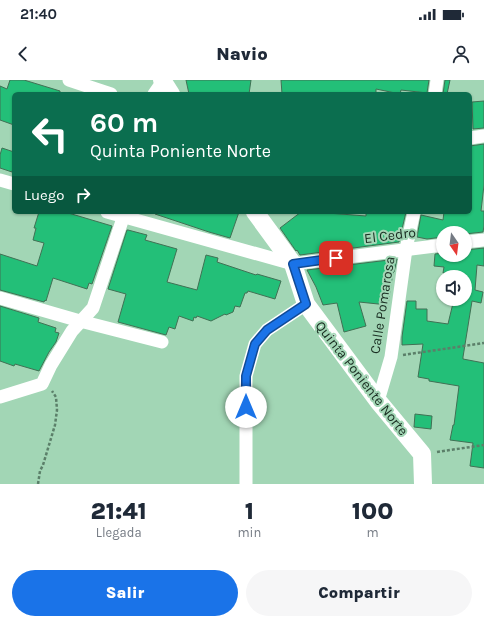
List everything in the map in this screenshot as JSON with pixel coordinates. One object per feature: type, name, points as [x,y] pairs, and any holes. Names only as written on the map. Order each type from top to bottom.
[{"type":"street","points":[[69,80],[105,92]]},
{"type":"street","points":[[435,92],[437,80]]},
{"type":"street","points":[[472,138],[484,136]]},
{"type":"street","points":[[0,180],[12,183]]},
{"type":"street","points":[[0,397],[42,384],[51,365],[72,331],[93,308],[124,214],[293,264]]},
{"type":"street","name":"Quinta Poniente Norte","points":[[256,214],[293,264],[306,304],[378,401],[422,454]]},
{"type":"street","name":"Calle Pomarosa","points":[[378,401],[391,357],[406,249],[414,214]]},
{"type":"street","points":[[472,241],[484,240]]},
{"type":"street","name":"El Cedro","points":[[293,264],[436,246]]},
{"type":"street","points":[[0,298],[80,321],[162,342]]},
{"type":"street","points":[[246,484],[246,376],[255,344],[267,330],[306,304]]},
{"type":"street","points":[[422,454],[423,484]]},
{"type":"path","points":[[391,357],[484,343]]},
{"type":"path","points":[[38,484],[40,471],[55,425],[56,410],[56,397],[50,389],[42,384]]},
{"type":"path","points":[[422,454],[484,445]]},
{"type":"building","points":[[10,80],[24,80],[60,92],[12,92],[12,124],[0,120],[0,86],[7,89]]},
{"type":"building","points":[[186,80],[251,80],[249,92],[189,92]]},
{"type":"building","points":[[281,80],[429,80],[427,92],[401,90],[400,92],[390,92],[376,89],[376,92],[282,92]]},
{"type":"building","points":[[445,80],[450,80],[447,92],[443,92]]},
{"type":"building","points":[[484,101],[484,128],[473,129],[472,102]]},
{"type":"building","points":[[484,144],[484,185],[481,211],[484,211],[483,232],[472,233],[472,226],[436,226],[436,238],[427,239],[417,237],[421,215],[443,220],[444,214],[472,214],[472,146]]},
{"type":"building","points":[[2,148],[12,151],[12,172],[0,168],[0,155]]},
{"type":"building","points":[[38,214],[72,214],[112,226],[92,284],[89,283],[87,289],[53,278],[46,301],[45,300],[44,302],[0,290],[0,254],[37,266],[44,243],[33,240],[36,228],[34,228]]},
{"type":"building","points":[[155,214],[238,214],[230,238]]},
{"type":"building","points":[[298,214],[340,214],[366,216],[366,214],[406,214],[399,242],[300,255],[280,228]]},
{"type":"building","points":[[127,230],[147,235],[145,240],[177,249],[167,282],[197,290],[206,255],[218,258],[217,262],[256,275],[257,274],[281,281],[275,299],[248,291],[245,293],[240,307],[235,306],[233,312],[211,321],[197,316],[196,318],[194,317],[193,321],[179,316],[175,329],[169,327],[166,335],[118,322],[126,294],[108,289]]},
{"type":"building","points":[[484,248],[484,266],[477,265],[475,290],[483,292],[481,303],[472,301],[472,270],[444,270],[444,267],[434,266],[436,254],[436,262],[472,262],[472,249]]},
{"type":"building","points":[[397,259],[393,272],[388,305],[359,302],[366,326],[344,332],[337,303],[323,305],[307,270]]},
{"type":"building","points":[[407,301],[416,301],[416,309],[427,309],[427,321],[448,324],[452,306],[471,306],[463,359],[484,363],[484,468],[470,466],[473,443],[450,440],[454,425],[459,386],[429,381],[429,379],[418,377],[423,344],[402,345]]},
{"type":"building","points":[[0,306],[39,318],[38,322],[56,328],[55,332],[59,333],[56,342],[39,371],[15,364],[14,366],[0,361]]},
{"type":"building","points":[[415,414],[432,416],[431,429],[414,427]]},
{"type":"route","points":[[246,407],[246,376],[255,344],[267,330],[306,304],[293,264],[336,258]]}]
